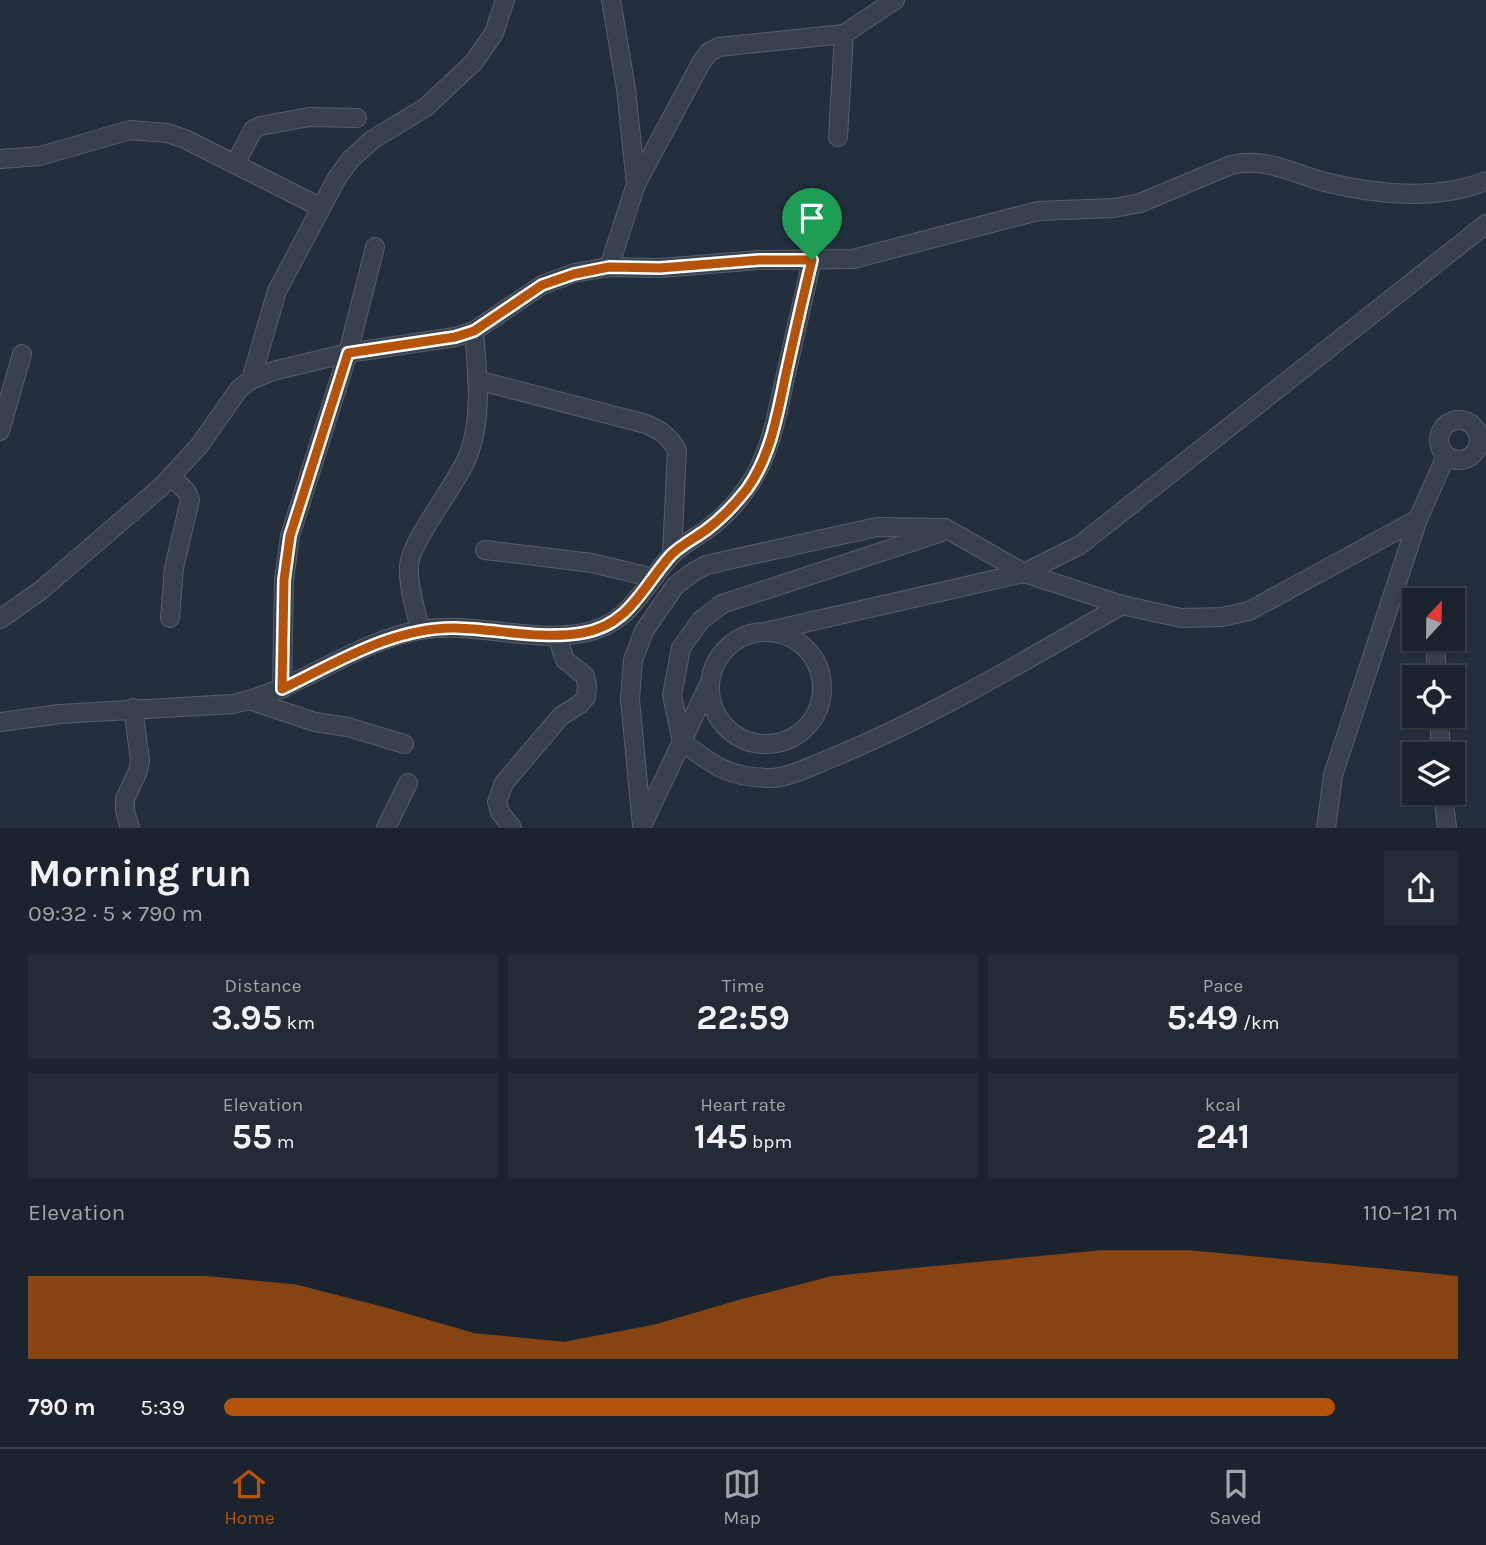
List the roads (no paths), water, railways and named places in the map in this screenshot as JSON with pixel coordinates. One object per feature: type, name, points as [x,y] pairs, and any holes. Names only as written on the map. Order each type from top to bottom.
[{"type":"street","points":[[251,380],[277,291],[320,207],[351,159],[372,140],[426,107],[450,87],[474,62],[494,33],[505,0]]},
{"type":"street","points":[[611,0],[626,89],[636,184]]},
{"type":"street","points":[[609,267],[636,184],[709,52],[719,47],[844,34],[895,0]]},
{"type":"street","points":[[838,137],[844,34]]},
{"type":"street","points":[[235,164],[253,130],[260,126],[309,117],[357,118]]},
{"type":"street","points":[[0,159],[40,156],[130,130],[167,134],[186,139],[320,207]]},
{"type":"street","points":[[0,619],[40,591],[171,476],[199,446],[239,389],[251,380],[273,371],[348,353],[455,337],[474,331],[542,285],[574,274],[609,267],[660,268],[759,260],[853,259],[885,253],[1038,211],[1114,208],[1140,203],[1244,162],[1259,161],[1326,182],[1418,195],[1448,193],[1486,181]]},
{"type":"street","points":[[642,827],[709,684],[714,663],[728,646],[747,634],[1024,573],[1080,545],[1486,225]]},
{"type":"street","points":[[282,689],[284,580],[290,536],[348,353],[375,247]]},
{"type":"street","points":[[0,722],[133,708],[233,704],[282,689],[389,639],[420,630],[454,628],[557,636],[585,633],[610,624],[634,605],[672,554],[709,528],[748,487],[765,456],[774,426],[812,260]]},
{"type":"street","points":[[420,630],[408,565],[416,545],[468,457],[476,425],[474,331]]},
{"type":"street","points":[[0,431],[22,354]]},
{"type":"street","points":[[477,380],[660,430],[677,450],[672,554]]},
{"type":"street","points":[[1482,445],[1461,460],[1446,456],[1440,450],[1439,434],[1443,427],[1457,420],[1472,424],[1477,430],[1482,445],[1486,464]]},
{"type":"street","points":[[1326,828],[1333,775],[1418,519],[1446,456]]},
{"type":"street","points":[[170,618],[174,568],[190,500],[187,492],[171,476]]},
{"type":"street","points":[[642,827],[630,678],[633,660],[644,631],[675,586],[706,565],[877,527],[945,528],[1024,573],[1122,605],[1181,618],[1222,617],[1249,611],[1418,519]]},
{"type":"street","points":[[949,530],[722,604],[701,621],[681,648],[676,665],[672,695],[682,742],[722,770],[737,776],[772,778],[808,767],[876,740],[949,704],[1122,605]]},
{"type":"street","points":[[485,551],[581,562],[654,578]]},
{"type":"street","points":[[709,684],[712,707],[723,726],[741,739],[763,744],[774,743],[785,741],[804,730],[817,713],[823,691],[820,669],[808,650],[799,643],[790,637],[769,631]]},
{"type":"street","points":[[512,828],[496,802],[504,783],[561,716],[586,697],[585,676],[565,660],[557,636]]},
{"type":"street","points":[[249,700],[316,722],[348,727],[404,744]]},
{"type":"street","points":[[130,828],[125,799],[138,771],[139,760],[133,708]]},
{"type":"street","points":[[386,828],[408,783]]},
{"type":"street","points":[[1444,805],[1447,828]]}]
